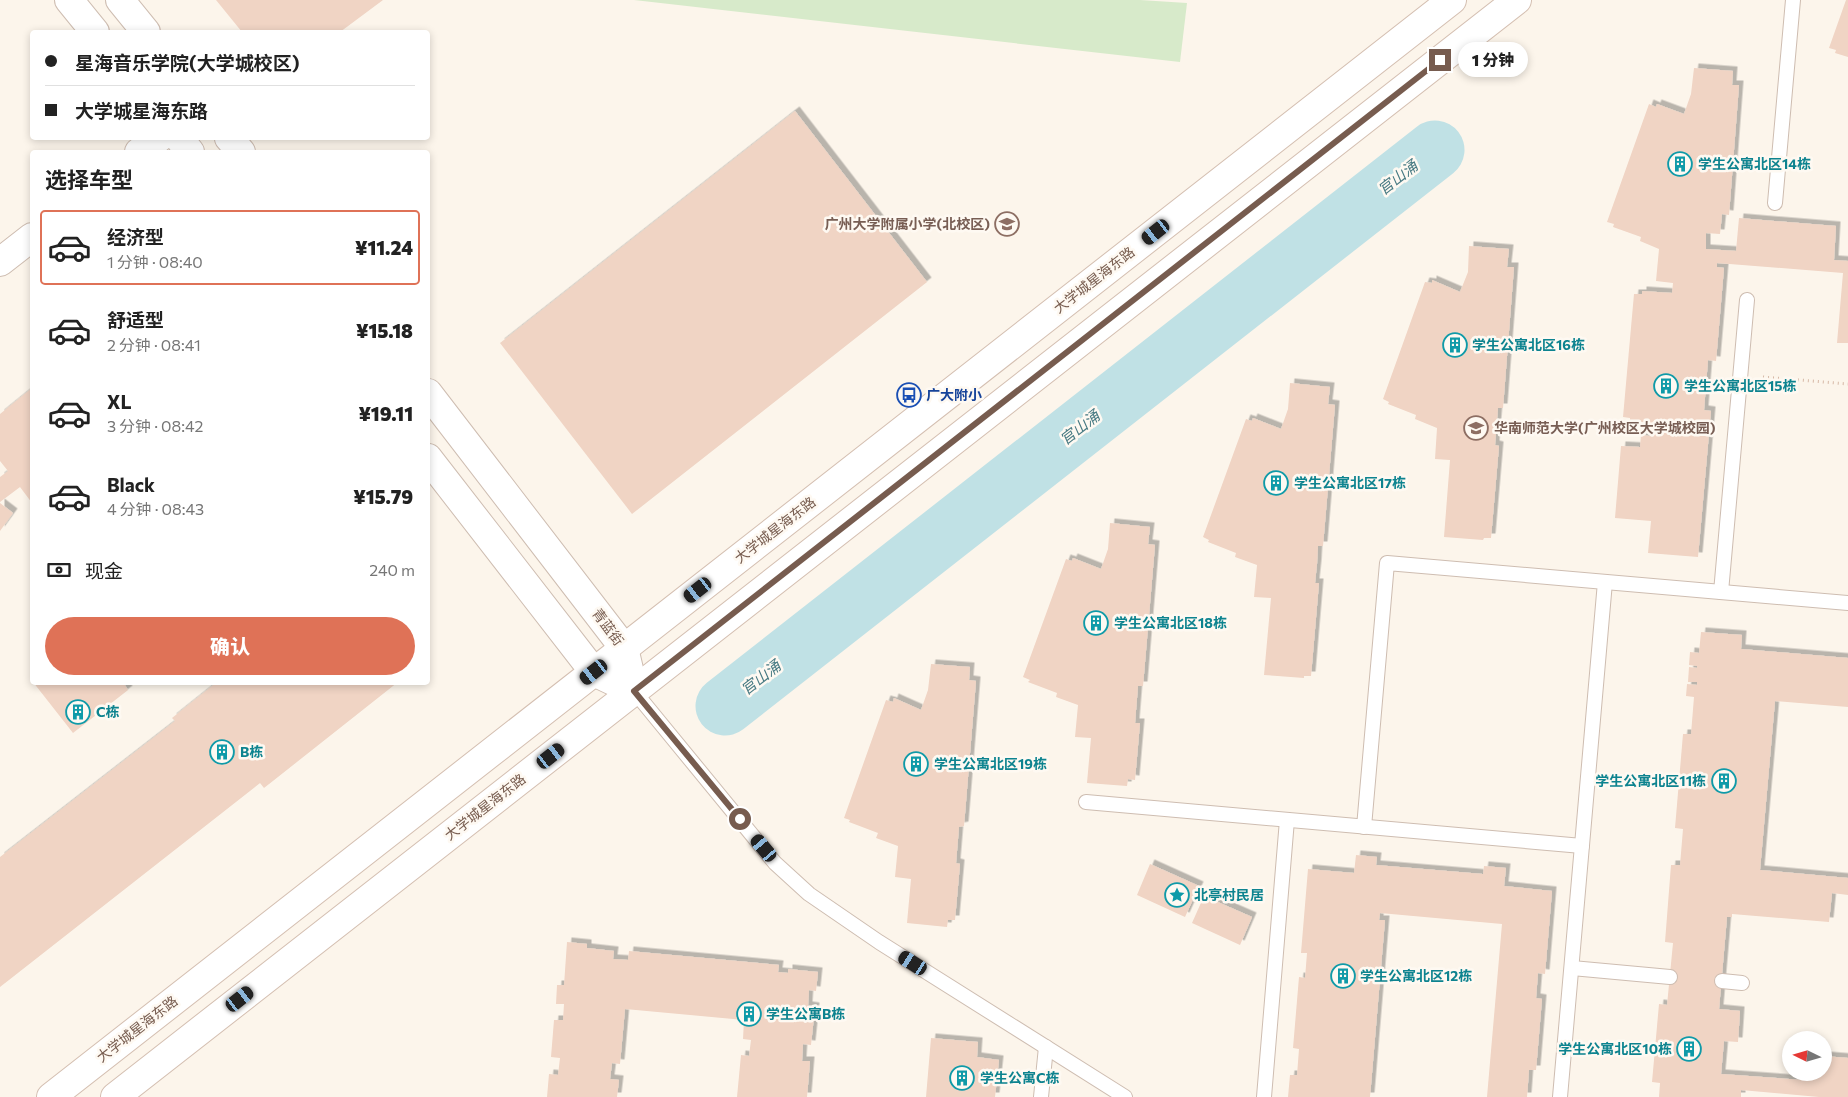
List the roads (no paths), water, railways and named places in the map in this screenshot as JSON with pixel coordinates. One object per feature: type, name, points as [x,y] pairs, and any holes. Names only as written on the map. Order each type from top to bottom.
[{"type":"main road","points":[[69,0],[93,30]]},
{"type":"main road","points":[[120,0],[144,30]]},
{"type":"main road","name":"大学城星海东路","points":[[51,1097],[1452,0]]},
{"type":"main road","name":"大学城星海东路","points":[[115,1097],[1517,0]]},
{"type":"main road","points":[[143,150],[155,140]]},
{"type":"main road","points":[[181,140],[188,150]]},
{"type":"main road","points":[[231,140],[239,150]]},
{"type":"main road","points":[[0,262],[30,239]]},
{"type":"main road","name":"青蓝街","points":[[430,396],[624,648],[634,691]]},
{"type":"main road","points":[[430,461],[594,672],[634,691]]},
{"type":"lane","points":[[1775,203],[1793,0]]},
{"type":"lane","points":[[1722,592],[1747,300]]},
{"type":"lane","points":[[1364,827],[1388,563],[1848,603]]},
{"type":"lane","points":[[1560,1097],[1605,582]]},
{"type":"lane","points":[[634,691],[791,879],[823,905],[879,942],[1125,1097]]},
{"type":"lane","points":[[1086,802],[1582,846]]},
{"type":"lane","points":[[1264,1097],[1287,820]]},
{"type":"lane","points":[[1572,968],[1670,977]]},
{"type":"lane","points":[[1722,981],[1742,983]]},
{"type":"lane","points":[[1041,1097],[1046,1047]]},
{"type":"waterway","name":"官山涌","points":[[725,706],[1435,150]]},
{"type":"place","name":"学生公寓北区14栋","points":[[1680,164]]},
{"type":"place","name":"广州大学附属小学(北校区)","points":[[1007,224]]},
{"type":"place","name":"学生公寓北区16栋","points":[[1455,345]]},
{"type":"place","name":"学生公寓北区15栋","points":[[1666,386]]},
{"type":"place","name":"广大附小","points":[[909,395]]},
{"type":"place","name":"华南师范大学(广州校区大学城校园)","points":[[1476,428]]},
{"type":"place","name":"学生公寓北区17栋","points":[[1276,483]]},
{"type":"place","name":"学生公寓北区18栋","points":[[1096,623]]},
{"type":"place","name":"C栋","points":[[78,712]]},
{"type":"place","name":"B栋","points":[[222,752]]},
{"type":"place","name":"学生公寓北区19栋","points":[[916,764]]},
{"type":"place","name":"学生公寓北区11栋","points":[[1724,781]]},
{"type":"place","name":"北亭村民居","points":[[1177,895]]},
{"type":"place","name":"学生公寓北区12栋","points":[[1343,976]]},
{"type":"place","name":"学生公寓B栋","points":[[749,1014]]},
{"type":"place","name":"学生公寓北区10栋","points":[[1689,1049]]},
{"type":"place","name":"学生公寓C栋","points":[[962,1078]]}]
